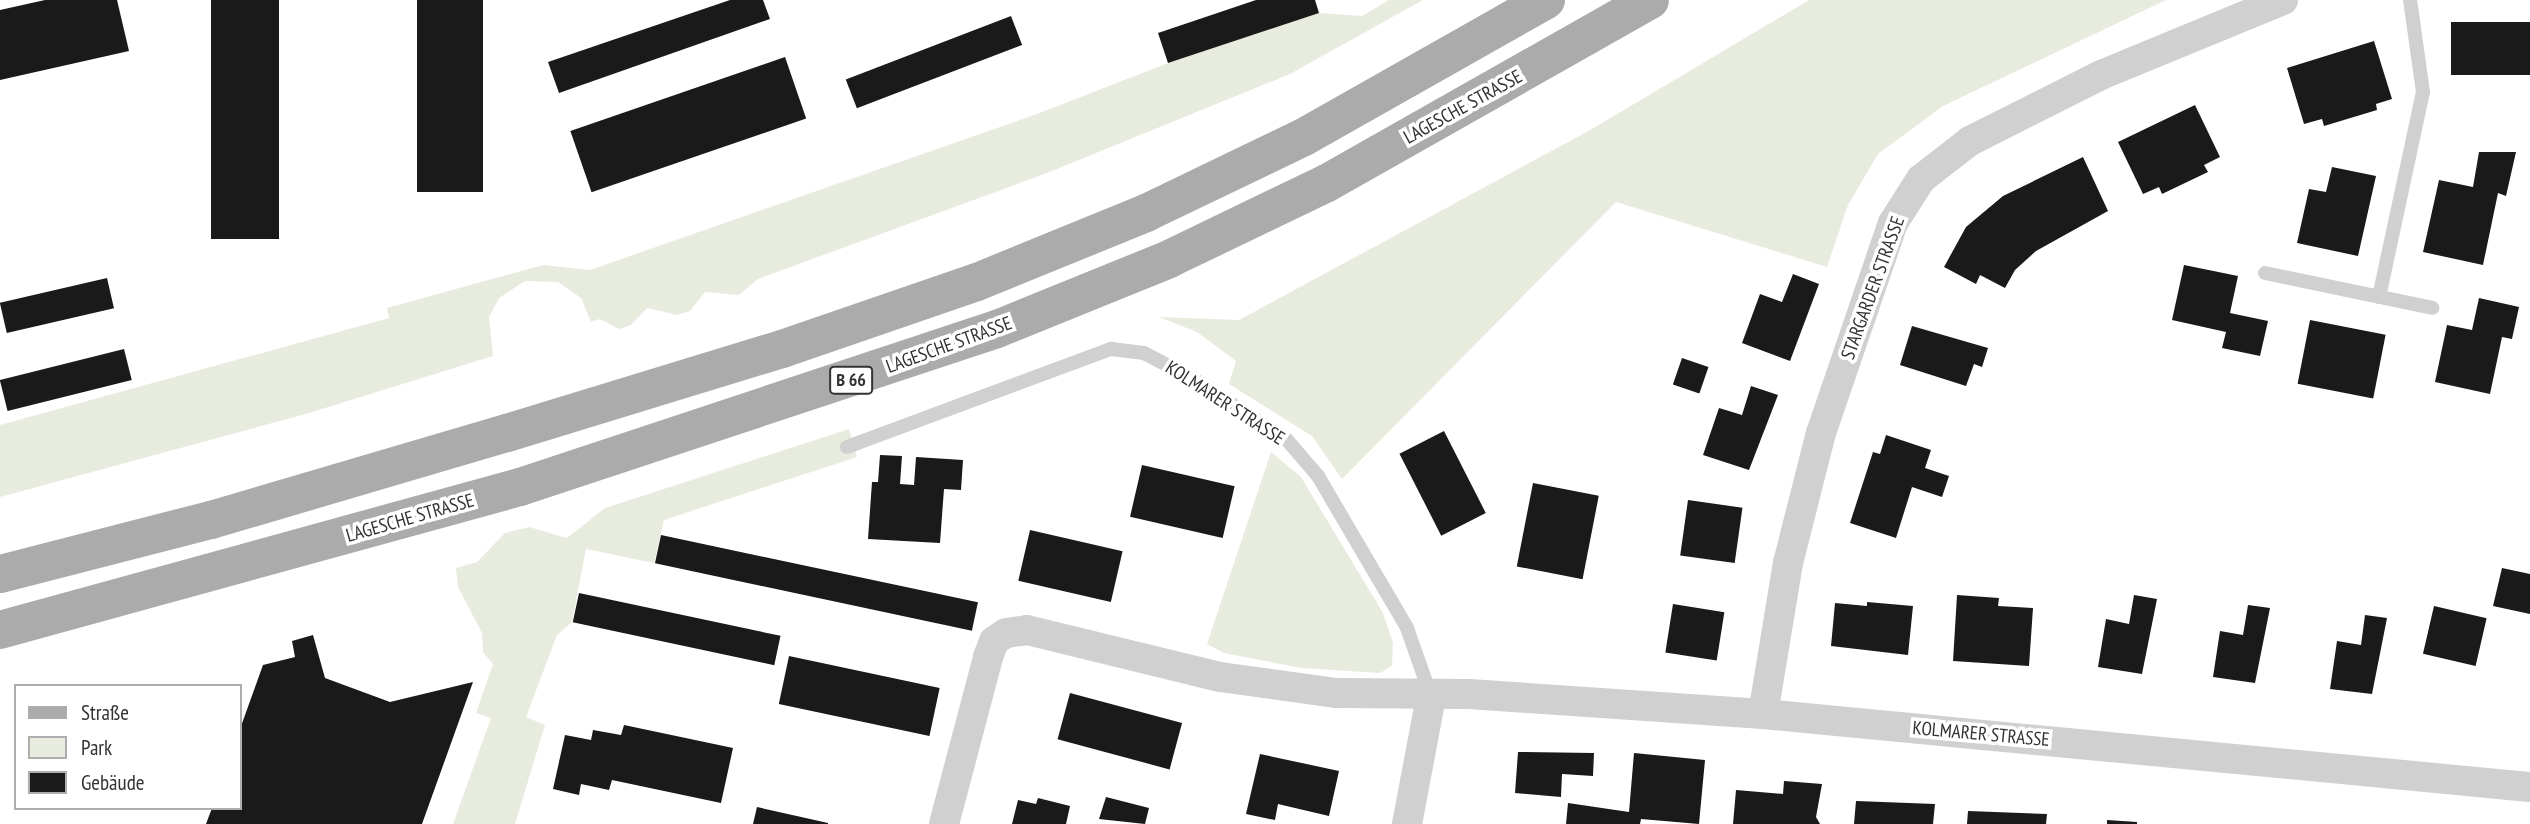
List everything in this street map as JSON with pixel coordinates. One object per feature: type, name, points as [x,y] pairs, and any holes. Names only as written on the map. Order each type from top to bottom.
[{"type":"main road","points":[[0,574],[211,520],[508,433],[782,349],[976,282],[1146,213],[1304,137],[1546,0]]},
{"type":"main road","name":"LAGESCHE STRASSE","points":[[0,630],[520,487],[787,402],[997,328],[1168,259],[1327,183],[1650,0]]},
{"type":"street","name":"STARGARDER STRASSE","points":[[1763,714],[1787,563],[1821,433],[1893,223],[1921,180],[1970,141],[2101,75],[2283,0]]},
{"type":"street","name":"KOLMARER STRASSE","points":[[944,824],[994,641],[1006,633],[1027,630],[1220,677],[1282,687],[1431,697],[1469,694],[1763,714],[2530,787]]},
{"type":"street","points":[[1407,824],[1431,697]]},
{"type":"lane","points":[[2379,297],[2423,92],[2410,0]]},
{"type":"lane","points":[[2265,273],[2432,308]]},
{"type":"lane","name":"KOLMARER STRASSE","points":[[847,447],[1111,349],[1144,353],[1192,378],[1287,440],[1318,476],[1407,628],[1431,697]]},
{"type":"green space","points":[[1389,0],[1423,0],[1290,74],[1047,173],[758,279],[739,295],[705,292],[690,311],[677,315],[647,308],[631,325],[619,329],[600,319],[591,322],[581,298],[558,282],[525,281],[499,298],[489,317],[493,356],[309,413],[0,497],[0,425],[389,318],[387,308],[543,265],[590,270],[1037,114],[1168,63],[1319,13],[1362,16]]},
{"type":"green space","points":[[1809,0],[2166,0],[1943,106],[1878,154],[1848,205],[1827,267],[1616,202],[1342,479],[1312,436],[1229,384],[1236,361],[1197,332],[1159,317],[1239,320],[1592,129]]},
{"type":"green space","points":[[849,429],[857,457],[664,520],[654,563],[586,549],[572,622],[557,635],[526,717],[545,725],[515,824],[453,824],[491,718],[476,713],[493,664],[483,652],[482,633],[458,587],[456,568],[477,562],[505,533],[529,527],[567,538],[605,508]]},
{"type":"green space","points":[[1271,452],[1301,477],[1383,613],[1393,643],[1392,666],[1380,673],[1301,668],[1224,653],[1207,644]]},
{"type":"building","points":[[45,0],[117,0],[129,51],[0,80],[0,10]]},
{"type":"building","points":[[211,0],[279,0],[279,239],[211,239]]},
{"type":"building","points":[[417,0],[483,0],[483,192],[417,192]]},
{"type":"building","points":[[730,0],[763,0],[770,19],[559,93],[548,62]]},
{"type":"building","points":[[1256,0],[1315,0],[1319,13],[1168,63],[1158,33]]},
{"type":"building","points":[[1011,16],[1022,45],[857,108],[846,79]]},
{"type":"building","points":[[2451,22],[2530,22],[2530,75],[2451,75]]},
{"type":"building","points":[[2374,41],[2392,99],[2376,104],[2377,110],[2324,126],[2322,119],[2304,124],[2287,68]]},
{"type":"building","points":[[785,57],[806,118],[592,192],[570,131]]},
{"type":"building","points":[[2195,105],[2220,157],[2204,165],[2208,172],[2162,194],[2159,187],[2143,194],[2118,142]]},
{"type":"building","points":[[2479,152],[2516,152],[2506,196],[2498,193],[2483,265],[2423,252],[2439,180],[2473,187]]},
{"type":"building","points":[[2083,157],[2108,211],[2036,251],[2015,270],[2005,288],[1980,275],[1976,284],[1944,267],[1966,227],[2003,196]]},
{"type":"building","points":[[2332,167],[2376,176],[2358,256],[2297,243],[2309,189],[2326,192]]},
{"type":"building","points":[[2184,265],[2238,276],[2230,313],[2268,321],[2260,356],[2222,348],[2226,332],[2172,320]]},
{"type":"building","points":[[1793,274],[1819,284],[1790,361],[1742,343],[1760,294],[1782,302]]},
{"type":"building","points":[[107,278],[114,308],[7,333],[0,303]]},
{"type":"building","points":[[2479,298],[2519,307],[2512,339],[2502,337],[2490,394],[2435,382],[2447,325],[2472,330]]},
{"type":"building","points":[[2310,320],[2386,335],[2373,398],[2298,384]]},
{"type":"building","points":[[1912,326],[1988,348],[1982,367],[1974,364],[1966,386],[1900,365]]},
{"type":"building","points":[[124,349],[132,380],[8,411],[0,380]]},
{"type":"building","points":[[1682,358],[1708,367],[1699,394],[1673,384]]},
{"type":"building","points":[[1751,386],[1778,395],[1749,470],[1703,455],[1719,408],[1742,415]]},
{"type":"building","points":[[1444,431],[1486,513],[1441,536],[1399,454]]},
{"type":"building","points":[[1886,435],[1931,450],[1925,468],[1949,476],[1942,497],[1912,487],[1896,538],[1850,523],[1873,452],[1880,454]]},
{"type":"building","points":[[880,455],[902,456],[900,484],[914,485],[916,457],[963,460],[961,490],[944,489],[940,543],[868,539],[872,482],[878,482]]},
{"type":"building","points":[[1142,465],[1235,486],[1223,538],[1130,517]]},
{"type":"building","points":[[1533,483],[1599,496],[1583,579],[1517,566]]},
{"type":"building","points":[[1688,500],[1742,508],[1735,563],[1680,555]]},
{"type":"building","points":[[1030,530],[1123,551],[1111,602],[1018,581]]},
{"type":"building","points":[[661,535],[978,602],[972,631],[655,563]]},
{"type":"building","points":[[2502,568],[2530,574],[2530,614],[2493,606]]},
{"type":"building","points":[[579,593],[780,636],[774,665],[573,622]]},
{"type":"building","points":[[1957,595],[1999,598],[1998,606],[2033,608],[2029,666],[1953,661]]},
{"type":"building","points":[[2134,595],[2157,599],[2142,674],[2098,667],[2106,619],[2129,624]]},
{"type":"building","points":[[1867,602],[1913,606],[1908,655],[1831,646],[1835,603],[1867,606]]},
{"type":"building","points":[[1673,604],[1724,612],[1717,661],[1665,652]]},
{"type":"building","points":[[2248,605],[2270,608],[2255,683],[2213,677],[2220,631],[2243,635]]},
{"type":"building","points":[[2434,606],[2487,618],[2476,666],[2423,654]]},
{"type":"building","points":[[2365,615],[2387,618],[2372,694],[2330,689],[2337,641],[2361,645]]},
{"type":"building","points":[[313,635],[325,678],[390,702],[473,682],[422,824],[206,824],[211,810],[242,810],[242,723],[263,665],[295,657],[292,641]]},
{"type":"building","points":[[789,656],[940,688],[929,736],[779,704]]},
{"type":"building","points":[[1070,693],[1182,723],[1170,769],[1058,739]]},
{"type":"building","points":[[624,725],[733,748],[721,803],[612,780],[609,790],[581,784],[579,795],[553,789],[565,735],[591,740],[593,730],[621,735]]},
{"type":"building","points":[[1518,752],[1594,753],[1593,776],[1562,774],[1561,797],[1515,793]]},
{"type":"building","points":[[1634,753],[1705,760],[1699,824],[1641,819],[1640,824],[1566,824],[1568,803],[1629,812]]},
{"type":"building","points":[[1260,754],[1339,771],[1329,816],[1278,804],[1275,820],[1246,814]]},
{"type":"building","points":[[1784,781],[1822,784],[1816,817],[1820,824],[1733,824],[1736,790],[1783,794]]},
{"type":"building","points":[[1106,797],[1149,808],[1145,824],[1099,819]]},
{"type":"building","points":[[1038,798],[1070,806],[1066,824],[1012,824],[1018,800],[1036,804]]},
{"type":"building","points":[[1856,801],[1935,804],[1933,824],[1854,824]]},
{"type":"building","points":[[757,807],[828,823],[828,824],[753,824]]},
{"type":"building","points":[[1968,811],[2047,814],[2046,824],[1967,824]]},
{"type":"building","points":[[2107,820],[2137,822],[2137,824],[2107,824]]}]
